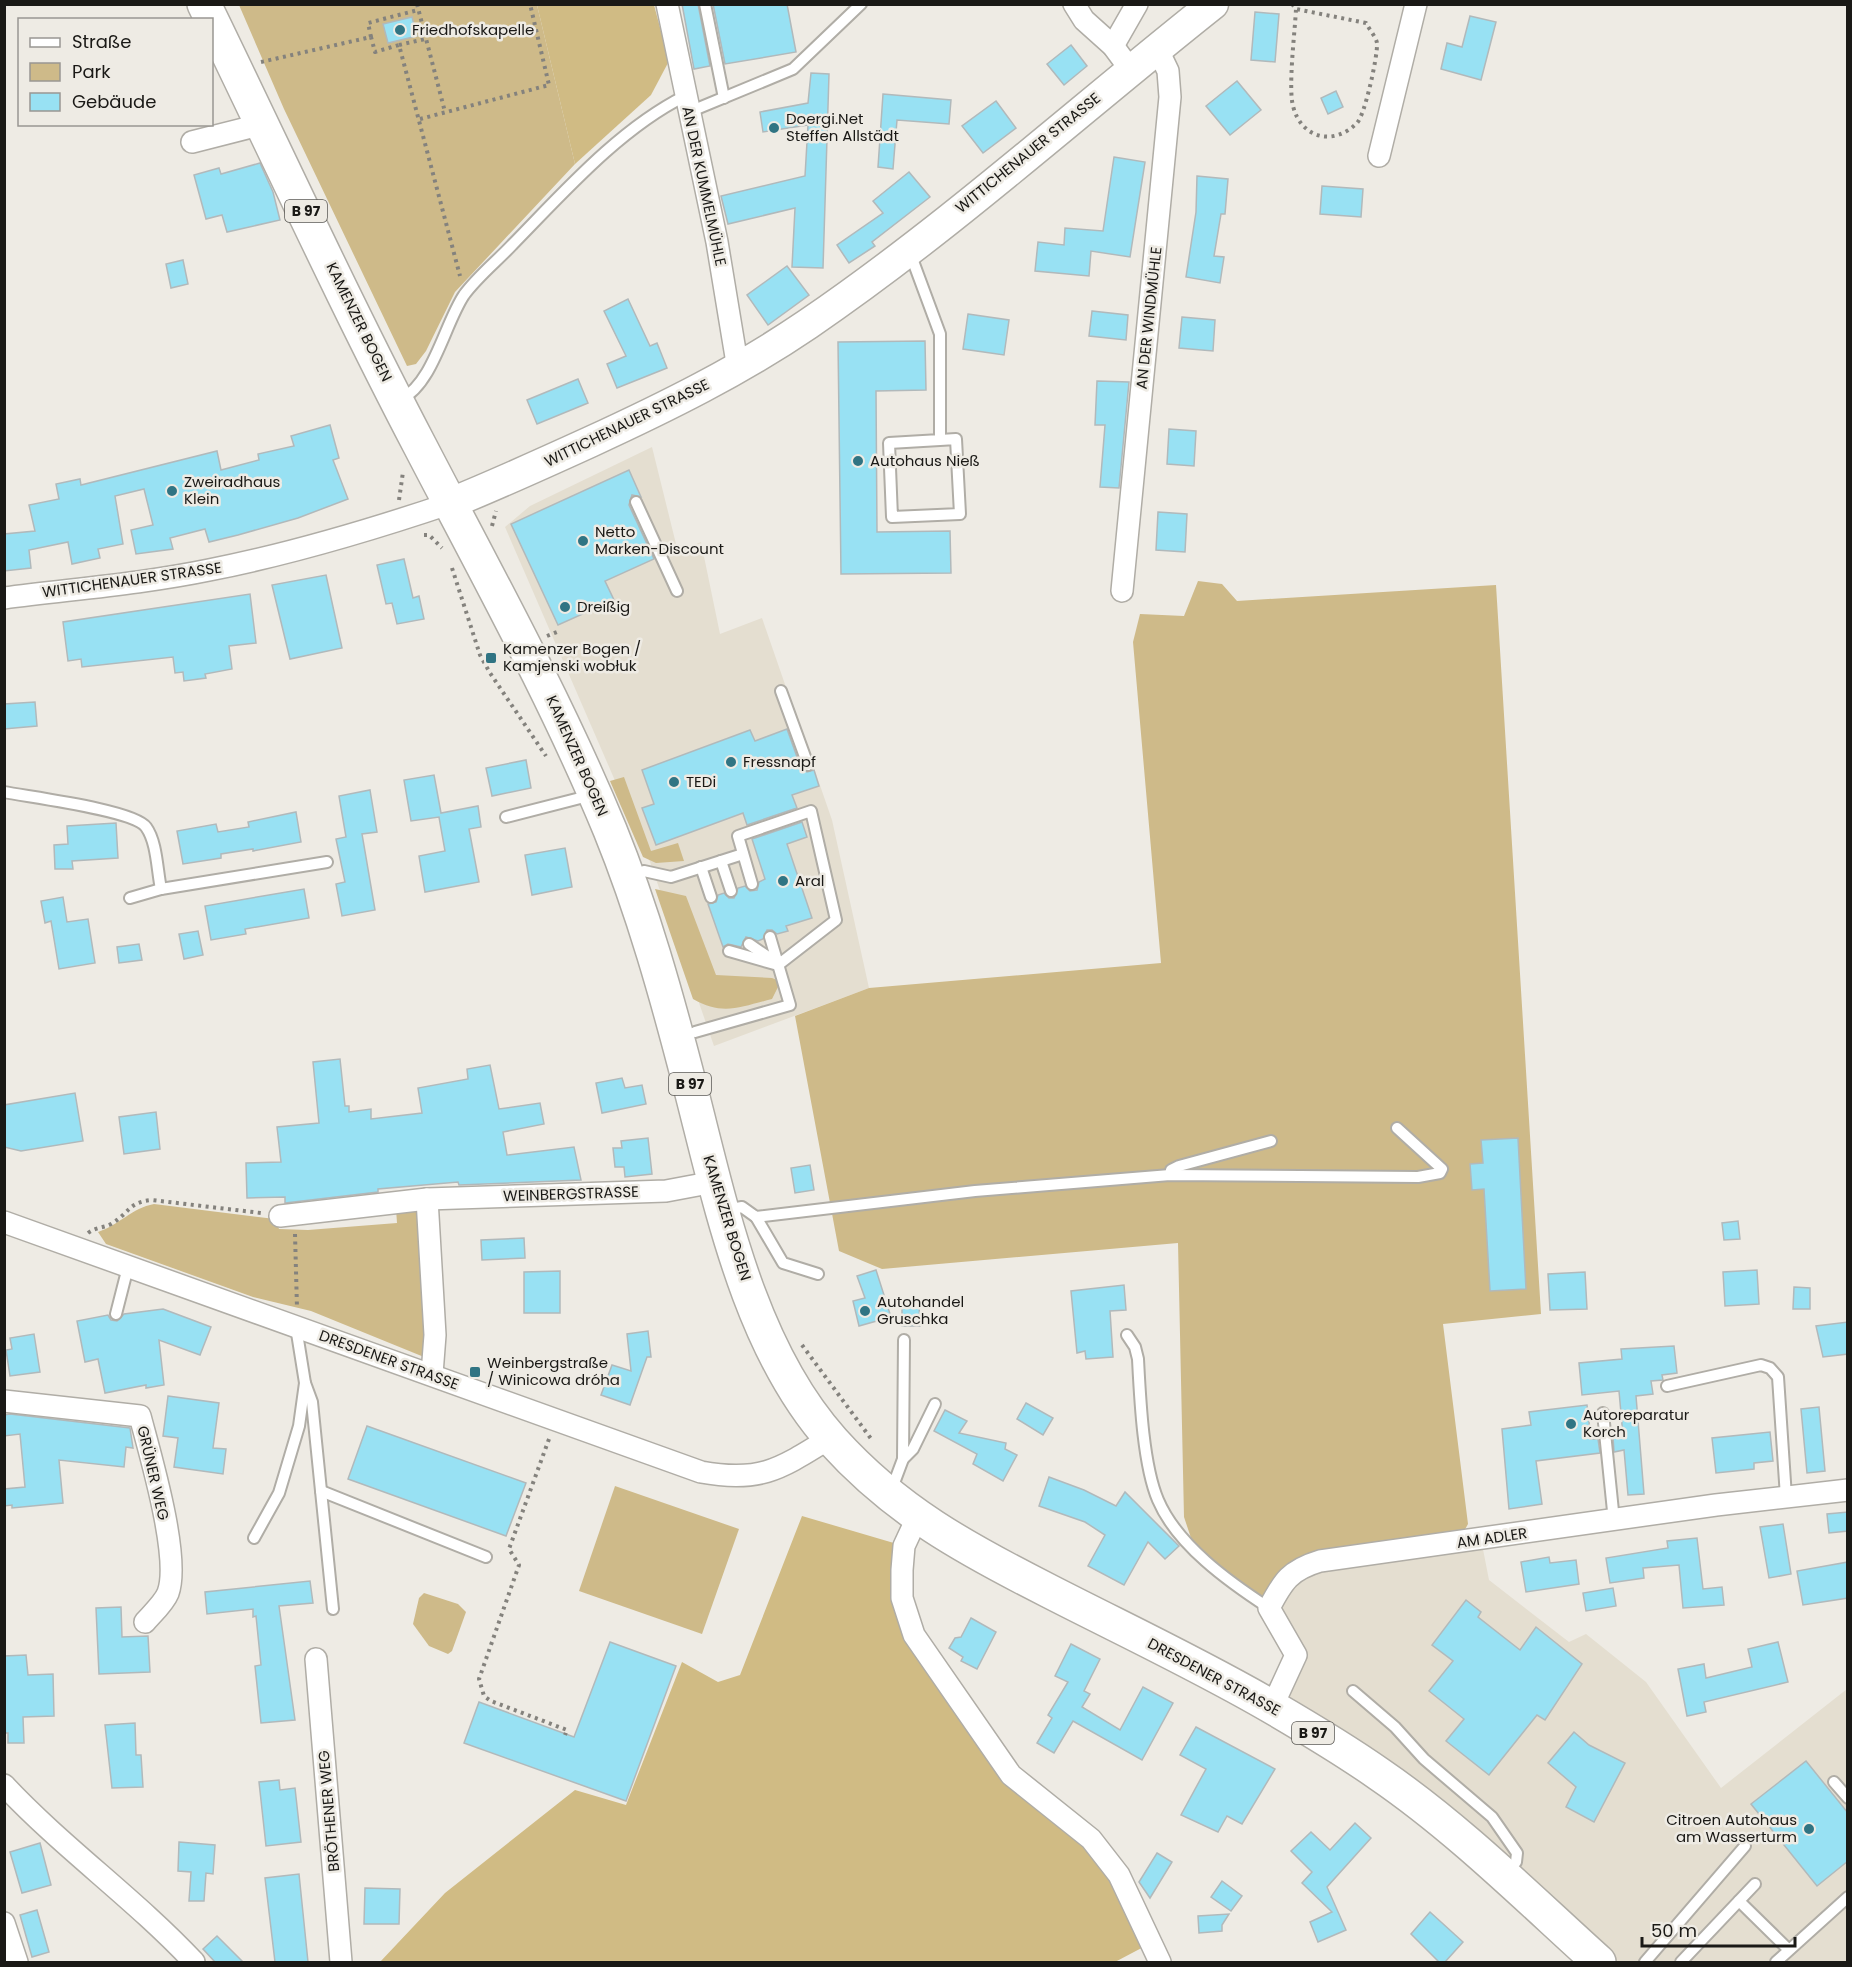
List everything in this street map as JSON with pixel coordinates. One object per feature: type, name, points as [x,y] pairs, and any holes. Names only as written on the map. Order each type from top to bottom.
[{"type":"main road","name":"KAMENZER BOGEN","points":[[204,4],[211,18]]},
{"type":"main road","name":"WITTICHENAUER STRASSE","points":[[451,503],[494,486],[672,405],[738,369],[809,324],[908,249],[1122,57],[1157,48],[1213,4]]},
{"type":"main road","name":"KAMENZER BOGEN","points":[[213,22],[398,401],[530,653],[595,794],[643,921],[677,1037],[718,1196],[761,1321],[801,1398],[830,1438]]},
{"type":"main road","name":"DRESDENER STRASSE","points":[[830,1438],[893,1486],[917,1518],[989,1560],[1272,1707],[1380,1774],[1455,1832],[1599,1962]]},
{"type":"street","name":"AN DER KUMMELMÜHLE","points":[[667,4],[717,243],[738,369]]},
{"type":"street","points":[[1074,4],[1084,20],[1122,57],[1137,4]]},
{"type":"street","points":[[1379,156],[1416,4]]},
{"type":"street","name":"AN DER WINDMÜHLE","points":[[1122,591],[1170,98],[1168,71],[1157,48]]},
{"type":"street","points":[[192,142],[263,124]]},
{"type":"street","name":"WITTICHENAUER STRASSE","points":[[4,598],[120,585],[209,570],[359,534],[451,503]]},
{"type":"street","name":"WEINBERGSTRASSE","points":[[287,1216],[427,1199],[666,1191],[718,1196]]},
{"type":"street","points":[[427,1199],[435,1335],[432,1374]]},
{"type":"street","name":"DRESDENER STRASSE","points":[[4,1222],[432,1374],[674,1464],[728,1477],[755,1476],[783,1467],[830,1438]]},
{"type":"street","name":"GRÜNER WEG","points":[[4,1401],[140,1416],[160,1492],[171,1568],[168,1594],[145,1622]]},
{"type":"street","name":"AM ADLER","points":[[1269,1608],[1282,1582],[1300,1567],[1320,1561],[1848,1490]]},
{"type":"street","points":[[917,1518],[904,1546],[902,1570],[902,1598],[914,1635],[1011,1775],[1091,1839],[1119,1875],[1160,1962]]},
{"type":"street","points":[[1269,1608],[1296,1655],[1272,1707]]},
{"type":"street","name":"BRÖTHENER WEG","points":[[316,1659],[341,1962]]},
{"type":"street","points":[[4,1785],[194,1962]]},
{"type":"street","points":[[4,1923],[17,1962]]},
{"type":"lane","points":[[705,4],[724,98]]},
{"type":"lane","points":[[398,401],[409,396],[421,383],[465,294],[578,176],[660,108],[724,98],[793,69],[861,4]]},
{"type":"lane","points":[[908,249],[940,334],[940,440]]},
{"type":"lane","points":[[940,440],[956,440],[960,514],[892,517],[889,443],[940,440]]},
{"type":"lane","points":[[636,502],[677,591]]},
{"type":"lane","points":[[782,691],[808,765]]},
{"type":"lane","points":[[4,792],[124,815],[145,825],[151,836],[161,889]]},
{"type":"lane","points":[[506,817],[595,794]]},
{"type":"lane","points":[[752,884],[738,836],[811,811],[837,920],[778,965]]},
{"type":"lane","points":[[644,871],[671,877],[743,854]]},
{"type":"lane","points":[[130,898],[161,889],[327,861]]},
{"type":"lane","points":[[721,861],[731,891]]},
{"type":"lane","points":[[701,867],[711,897]]},
{"type":"lane","points":[[695,1032],[790,1005],[770,937]]},
{"type":"lane","points":[[749,944],[778,965]]},
{"type":"lane","points":[[729,951],[778,965]]},
{"type":"lane","points":[[756,1217],[975,1191],[1170,1175],[1418,1177],[1440,1173],[1442,1169],[1397,1128]]},
{"type":"lane","points":[[1170,1175],[1170,1170],[1179,1166],[1271,1141]]},
{"type":"lane","points":[[718,1196],[742,1207],[756,1217],[783,1263],[818,1274]]},
{"type":"lane","points":[[116,1314],[128,1267]]},
{"type":"lane","points":[[296,1327],[306,1383],[312,1402],[333,1609]]},
{"type":"lane","points":[[1127,1335],[1135,1347],[1138,1359],[1149,1470],[1158,1501],[1175,1527],[1225,1580],[1269,1608]]},
{"type":"lane","points":[[893,1486],[903,1459],[904,1340]]},
{"type":"lane","points":[[1667,1386],[1761,1365],[1770,1368],[1778,1377],[1786,1497]]},
{"type":"lane","points":[[254,1538],[279,1493],[299,1426],[306,1383]]},
{"type":"lane","points":[[903,1459],[913,1449],[935,1404]]},
{"type":"lane","points":[[1603,1413],[1614,1521]]},
{"type":"lane","points":[[321,1491],[486,1557]]},
{"type":"lane","points":[[1353,1691],[1395,1726],[1424,1760],[1492,1817],[1517,1853],[1516,1862],[1503,1875]]},
{"type":"lane","points":[[1834,1782],[1848,1798]]},
{"type":"lane","points":[[1645,1962],[1745,1846]]},
{"type":"lane","points":[[1681,1962],[1755,1884]]},
{"type":"lane","points":[[1776,1962],[1848,1897]]},
{"type":"lane","points":[[1739,1901],[1788,1949]]},
{"type":"path","points":[[417,4],[445,112]]},
{"type":"path","points":[[420,119],[549,86],[530,4]]},
{"type":"path","points":[[1294,7],[1366,23],[1377,43],[1366,109],[1357,123],[1340,134],[1322,136],[1309,133],[1298,119],[1292,104],[1294,7]]},
{"type":"path","points":[[418,10],[368,23],[371,37],[375,52],[425,39]]},
{"type":"path","points":[[251,64],[371,37]]},
{"type":"path","points":[[399,45],[465,294]]},
{"type":"path","points":[[449,559],[485,664],[549,760]]},
{"type":"path","points":[[71,1246],[95,1228],[110,1225],[136,1202],[163,1201],[287,1216],[296,1327]]},
{"type":"path","points":[[801,1343],[893,1486]]},
{"type":"path","points":[[555,1421],[509,1550],[519,1565],[478,1679],[484,1696],[491,1701],[567,1730],[565,1736]]},
{"type":"shaded area","points":[[537,5],[654,5],[669,61],[651,95],[575,164]]},
{"type":"shaded area","points":[[652,447],[678,552],[701,542],[720,634],[762,618],[832,820],[869,988],[714,1046],[649,859],[505,527],[530,506]]},
{"type":"shaded area","points":[[802,1516],[904,1546],[902,1598],[1011,1775],[1091,1839],[1151,1943],[1115,1962],[380,1962],[445,1893],[575,1790],[626,1805],[682,1662],[718,1682],[740,1675]]},
{"type":"shaded area","points":[[1481,1539],[1489,1580],[1569,1642],[1586,1634],[1646,1682],[1721,1788],[1847,1689],[1847,1962],[1602,1962],[1274,1706],[1297,1655],[1269,1608],[1300,1567]]},
{"type":"green space","points":[[239,5],[537,5],[575,164],[455,292],[426,351],[416,364],[407,366],[284,109]]},
{"type":"green space","points":[[1198,581],[1222,584],[1237,601],[1496,585],[1541,1314],[1443,1324],[1468,1524],[1458,1542],[1320,1561],[1269,1607],[1195,1550],[1184,1517],[1178,1243],[882,1269],[839,1251],[795,1016],[869,988],[1161,963],[1133,642],[1140,614],[1184,616]]},
{"type":"green space","points":[[624,777],[651,851],[678,843],[684,861],[656,863],[643,857],[610,781]]},
{"type":"green space","points":[[655,889],[686,896],[716,975],[777,980],[779,985],[772,999],[723,1009],[693,999]]},
{"type":"green space","points":[[154,1204],[275,1219],[279,1229],[308,1230],[397,1223],[396,1209],[409,1207],[417,1212],[426,1326],[424,1357],[311,1311],[253,1297],[106,1244],[98,1232],[139,1209]]},
{"type":"green space","points":[[615,1486],[739,1529],[702,1634],[579,1591]]},
{"type":"green space","points":[[424,1593],[458,1604],[466,1612],[452,1651],[448,1654],[429,1646],[413,1624],[419,1598]]},
{"type":"building","points":[[682,4],[698,4],[710,66],[694,69]]},
{"type":"building","points":[[713,4],[787,4],[796,52],[725,64]]},
{"type":"building","points":[[1255,12],[1279,14],[1275,62],[1251,60]]},
{"type":"building","points":[[1470,16],[1496,22],[1481,80],[1441,69],[1447,43],[1462,47]]},
{"type":"building","name":"Friedhofskapelle","points":[[412,17],[417,36],[388,43],[383,24]]},
{"type":"building","points":[[1071,45],[1087,66],[1064,85],[1047,64]]},
{"type":"building","points":[[811,73],[829,74],[823,268],[792,267],[795,208],[728,224],[721,196],[805,176],[808,125],[763,132],[760,112],[808,103]]},
{"type":"building","points":[[1237,81],[1261,110],[1230,135],[1206,106]]},
{"type":"building","points":[[1336,91],[1343,107],[1328,114],[1321,98]]},
{"type":"building","points":[[883,94],[951,100],[949,124],[897,120],[893,169],[878,167]]},
{"type":"building","points":[[996,101],[1016,128],[983,153],[962,126]]},
{"type":"building","points":[[1114,157],[1145,162],[1130,257],[1091,251],[1089,276],[1035,271],[1038,242],[1064,245],[1065,228],[1103,231]]},
{"type":"building","points":[[260,163],[273,192],[280,220],[227,232],[222,215],[206,219],[194,175],[219,168],[221,174]]},
{"type":"building","points":[[909,172],[930,197],[872,242],[875,246],[849,263],[837,245],[883,213],[873,201]]},
{"type":"building","points":[[1197,176],[1228,179],[1225,214],[1221,214],[1214,256],[1224,257],[1220,283],[1186,277],[1196,212]]},
{"type":"building","points":[[1322,186],[1363,189],[1361,217],[1320,214]]},
{"type":"building","points":[[183,260],[188,284],[171,288],[166,264]]},
{"type":"building","points":[[787,266],[809,295],[768,325],[747,295]]},
{"type":"building","points":[[628,299],[650,346],[657,343],[667,368],[617,388],[607,364],[626,356],[604,311]]},
{"type":"building","points":[[1092,311],[1128,315],[1126,340],[1089,336]]},
{"type":"building","points":[[968,314],[1009,320],[1004,355],[963,349]]},
{"type":"building","points":[[1182,317],[1215,320],[1213,351],[1179,348]]},
{"type":"building","name":"Autohaus Nieß","points":[[925,341],[926,390],[876,391],[877,532],[950,531],[951,573],[841,574],[838,342]]},
{"type":"building","points":[[578,379],[588,403],[537,424],[527,400]]},
{"type":"building","points":[[1097,381],[1129,382],[1119,488],[1100,487],[1105,425],[1095,425]]},
{"type":"building","points":[[330,425],[339,458],[333,460],[348,499],[298,518],[238,535],[209,542],[205,529],[170,538],[173,549],[136,554],[131,530],[153,525],[144,489],[115,496],[123,544],[98,549],[100,558],[72,564],[68,542],[29,550],[31,568],[4,571],[4,534],[35,531],[29,505],[59,499],[56,484],[80,479],[81,485],[217,451],[221,470],[259,460],[258,454],[294,446],[291,436]]},
{"type":"building","points":[[1169,429],[1196,431],[1194,466],[1167,464]]},
{"type":"building","name":"Netto Marken-Discount","points":[[629,470],[641,497],[632,495],[629,505],[654,559],[605,581],[614,600],[558,625],[511,524]]},
{"type":"building","points":[[1158,512],[1187,514],[1185,552],[1156,550]]},
{"type":"building","points":[[404,559],[413,598],[419,596],[424,619],[397,624],[392,603],[386,604],[377,565]]},
{"type":"building","points":[[326,575],[342,648],[290,659],[272,585]]},
{"type":"building","points":[[250,594],[256,643],[229,646],[232,669],[205,674],[206,678],[184,681],[183,672],[175,673],[173,657],[82,667],[81,659],[68,661],[63,622]]},
{"type":"building","points":[[35,702],[37,726],[4,729],[4,704]]},
{"type":"building","points":[[787,729],[801,768],[807,772],[814,770],[819,786],[792,795],[797,808],[747,825],[743,813],[656,845],[642,808],[654,804],[642,770],[750,730],[755,741]]},
{"type":"building","points":[[526,760],[531,788],[492,796],[486,768]]},
{"type":"building","points":[[434,775],[441,813],[478,806],[481,827],[469,829],[479,882],[425,892],[419,856],[445,851],[439,817],[411,821],[404,780]]},
{"type":"building","points":[[370,790],[377,832],[362,834],[375,910],[342,916],[336,884],[345,882],[336,839],[346,837],[339,796]]},
{"type":"building","points":[[296,812],[301,842],[221,854],[221,858],[183,864],[177,831],[216,824],[218,832],[249,827],[248,822]]},
{"type":"building","points":[[802,822],[807,837],[787,844],[812,918],[786,926],[788,931],[777,934],[772,930],[767,930],[763,939],[758,941],[746,937],[741,947],[728,944],[723,947],[708,904],[716,902],[718,895],[724,893],[729,898],[734,898],[738,888],[745,886],[750,891],[757,890],[759,882],[765,879],[752,839]]},
{"type":"building","points":[[116,823],[118,858],[72,861],[73,869],[55,869],[54,845],[68,844],[67,826]]},
{"type":"building","points":[[565,848],[572,887],[532,895],[525,855]]},
{"type":"building","points":[[304,889],[309,918],[245,929],[246,934],[211,940],[205,906]]},
{"type":"building","points":[[63,897],[67,922],[88,919],[95,963],[59,969],[51,921],[45,923],[41,901]]},
{"type":"building","points":[[198,931],[203,955],[184,959],[179,934]]},
{"type":"building","points":[[139,944],[142,960],[119,963],[117,947]]},
{"type":"building","points":[[340,1059],[345,1106],[349,1106],[349,1112],[371,1109],[371,1119],[422,1113],[418,1088],[468,1079],[467,1069],[490,1065],[499,1109],[540,1103],[544,1124],[503,1132],[507,1155],[574,1147],[581,1180],[459,1185],[458,1182],[378,1189],[378,1192],[285,1203],[285,1197],[247,1198],[246,1163],[281,1162],[277,1127],[319,1123],[313,1062]]},
{"type":"building","points":[[622,1078],[625,1088],[642,1085],[646,1104],[602,1113],[596,1083]]},
{"type":"building","points":[[75,1093],[83,1141],[21,1151],[4,1147],[4,1105]]},
{"type":"building","points":[[156,1112],[160,1149],[124,1154],[119,1117]]},
{"type":"building","points":[[648,1138],[652,1174],[625,1177],[624,1167],[615,1167],[613,1148],[622,1148],[621,1141]]},
{"type":"building","points":[[1518,1138],[1526,1289],[1490,1291],[1484,1189],[1472,1190],[1470,1164],[1483,1163],[1481,1140]]},
{"type":"building","points":[[810,1165],[814,1190],[795,1193],[791,1168]]},
{"type":"building","points":[[1738,1221],[1740,1239],[1724,1240],[1722,1223]]},
{"type":"building","points":[[524,1238],[525,1258],[482,1260],[481,1240]]},
{"type":"building","points":[[876,1270],[891,1317],[859,1326],[853,1301],[865,1298],[857,1276]]},
{"type":"building","points":[[1757,1270],[1759,1304],[1725,1306],[1723,1272]]},
{"type":"building","points":[[560,1271],[560,1313],[524,1313],[524,1272]]},
{"type":"building","points":[[1585,1272],[1587,1309],[1550,1310],[1548,1274]]},
{"type":"building","points":[[1124,1285],[1126,1310],[1110,1311],[1113,1357],[1086,1359],[1085,1351],[1077,1353],[1071,1291]]},
{"type":"building","points":[[1794,1287],[1810,1288],[1810,1309],[1793,1309]]},
{"type":"building","points":[[902,1304],[919,1304],[920,1326],[902,1326]]},
{"type":"building","points":[[163,1309],[211,1327],[200,1355],[159,1340],[164,1385],[146,1388],[146,1385],[105,1393],[98,1359],[85,1362],[77,1321],[108,1315],[111,1320],[117,1321],[124,1314]]},
{"type":"building","points":[[1848,1322],[1848,1354],[1823,1357],[1816,1326]]},
{"type":"building","points":[[648,1331],[651,1357],[647,1357],[630,1405],[601,1395],[612,1365],[631,1371],[627,1334]]},
{"type":"building","points":[[34,1334],[40,1372],[10,1376],[6,1350],[12,1349],[10,1338]]},
{"type":"building","points":[[1674,1346],[1677,1373],[1662,1375],[1663,1380],[1651,1381],[1653,1394],[1636,1396],[1644,1494],[1628,1495],[1624,1450],[1614,1452],[1613,1437],[1623,1436],[1619,1391],[1582,1395],[1579,1363],[1622,1359],[1621,1349]]},
{"type":"building","points":[[168,1396],[219,1403],[213,1448],[226,1449],[223,1474],[174,1467],[178,1438],[163,1436]]},
{"type":"building","points":[[1026,1403],[1053,1418],[1043,1435],[1017,1419]]},
{"type":"building","points":[[1587,1405],[1591,1439],[1598,1439],[1600,1453],[1536,1461],[1542,1504],[1509,1509],[1502,1429],[1531,1425],[1529,1412]]},
{"type":"building","points":[[1819,1407],[1825,1471],[1807,1473],[1801,1409]]},
{"type":"building","points":[[945,1410],[967,1421],[959,1433],[1006,1443],[1005,1449],[1017,1455],[1003,1481],[973,1464],[977,1454],[934,1431]]},
{"type":"building","points":[[4,1415],[130,1428],[133,1448],[126,1447],[124,1467],[59,1460],[63,1503],[12,1508],[12,1505],[4,1506],[4,1489],[25,1487],[20,1434],[4,1436]]},
{"type":"building","points":[[367,1426],[526,1483],[506,1536],[348,1479]]},
{"type":"building","points":[[1770,1432],[1773,1461],[1754,1463],[1754,1469],[1716,1473],[1712,1438]]},
{"type":"building","points":[[1049,1477],[1084,1490],[1116,1506],[1125,1492],[1179,1546],[1165,1559],[1148,1542],[1124,1585],[1088,1566],[1105,1535],[1085,1522],[1039,1506]]},
{"type":"building","points":[[1848,1512],[1848,1531],[1829,1533],[1827,1514]]},
{"type":"building","points":[[1783,1524],[1791,1574],[1769,1578],[1760,1527]]},
{"type":"building","points":[[1697,1538],[1703,1589],[1722,1587],[1724,1605],[1683,1608],[1679,1565],[1643,1568],[1644,1578],[1610,1583],[1606,1558],[1668,1548],[1667,1541]]},
{"type":"building","points":[[1549,1557],[1550,1563],[1576,1560],[1579,1584],[1526,1592],[1521,1562]]},
{"type":"building","points":[[1848,1562],[1848,1598],[1803,1605],[1797,1571]]},
{"type":"building","points":[[310,1581],[313,1603],[279,1606],[295,1720],[261,1723],[255,1666],[261,1665],[256,1616],[253,1617],[253,1609],[207,1614],[205,1592]]},
{"type":"building","points":[[1613,1588],[1616,1606],[1586,1611],[1583,1593]]},
{"type":"building","points":[[1466,1600],[1481,1612],[1478,1617],[1520,1650],[1536,1627],[1582,1664],[1545,1720],[1537,1715],[1489,1775],[1446,1741],[1464,1719],[1429,1691],[1453,1661],[1432,1645]]},
{"type":"building","points":[[121,1607],[122,1637],[148,1636],[150,1672],[99,1674],[96,1608]]},
{"type":"building","points":[[971,1618],[996,1632],[977,1669],[961,1661],[963,1657],[949,1648],[955,1638],[961,1637]]},
{"type":"building","points":[[610,1642],[676,1666],[626,1801],[464,1743],[479,1702],[574,1737]]},
{"type":"building","points":[[1778,1642],[1788,1682],[1704,1702],[1706,1712],[1687,1716],[1678,1669],[1704,1664],[1706,1678],[1752,1667],[1748,1649]]},
{"type":"building","points":[[1071,1644],[1100,1659],[1084,1691],[1090,1694],[1082,1707],[1120,1730],[1143,1687],[1173,1703],[1142,1760],[1073,1721],[1054,1753],[1037,1743],[1052,1718],[1048,1715],[1068,1682],[1055,1676]]},
{"type":"building","points":[[26,1655],[28,1675],[53,1674],[54,1716],[23,1717],[24,1743],[8,1743],[8,1733],[4,1733],[4,1656]]},
{"type":"building","points":[[135,1723],[136,1755],[141,1755],[143,1787],[112,1788],[105,1725]]},
{"type":"building","points":[[1196,1727],[1275,1769],[1242,1824],[1227,1816],[1218,1832],[1181,1815],[1206,1769],[1180,1755]]},
{"type":"building","points":[[1574,1732],[1589,1745],[1625,1763],[1594,1822],[1566,1807],[1576,1787],[1548,1763]]},
{"type":"building","name":"Citroen Autohaus am Wasserturm","points":[[1806,1761],[1848,1813],[1848,1861],[1817,1886],[1751,1804]]},
{"type":"building","points":[[279,1780],[280,1790],[295,1788],[301,1842],[266,1846],[259,1782]]},
{"type":"building","points":[[1355,1823],[1371,1838],[1327,1887],[1346,1930],[1318,1942],[1310,1922],[1332,1912],[1302,1883],[1312,1872],[1291,1851],[1311,1832],[1330,1850]]},
{"type":"building","points":[[179,1842],[215,1845],[213,1874],[206,1873],[204,1901],[189,1901],[191,1872],[178,1871]]},
{"type":"building","points":[[40,1843],[51,1885],[22,1893],[10,1852]]},
{"type":"building","points":[[1157,1853],[1172,1862],[1150,1898],[1139,1882]]},
{"type":"building","points":[[299,1874],[308,1962],[275,1962],[265,1878]]},
{"type":"building","points":[[1222,1881],[1242,1896],[1231,1911],[1211,1897]]},
{"type":"building","points":[[365,1888],[400,1889],[399,1924],[364,1924]]},
{"type":"building","points":[[37,1910],[49,1952],[32,1957],[20,1915]]},
{"type":"building","points":[[1430,1912],[1463,1942],[1445,1962],[1439,1962],[1411,1934]]},
{"type":"building","points":[[1229,1914],[1222,1925],[1222,1931],[1199,1933],[1198,1916]]},
{"type":"building","points":[[217,1936],[243,1962],[215,1962],[203,1949]]},
{"type":"place","name":"Friedhofskapelle","points":[[400,30]]},
{"type":"place","name":"Doergi.Net Steffen Allstädt","points":[[774,128]]},
{"type":"place","name":"Autohaus Nieß","points":[[858,461]]},
{"type":"place","name":"Zweiradhaus Klein","points":[[172,491]]},
{"type":"place","name":"Netto Marken-Discount","points":[[583,541]]},
{"type":"place","name":"Dreißig","points":[[565,607]]},
{"type":"place","name":"Kamenzer Bogen / Kamjenski wobłuk","points":[[491,658]]},
{"type":"place","name":"Fressnapf","points":[[731,762]]},
{"type":"place","name":"TEDi","points":[[674,782]]},
{"type":"place","name":"Aral","points":[[783,881]]},
{"type":"place","name":"Autohandel Gruschka","points":[[865,1311]]},
{"type":"place","name":"Weinbergstraße / Winicowa dróha","points":[[475,1372]]},
{"type":"place","name":"Autoreparatur Korch","points":[[1571,1424]]},
{"type":"place","name":"Citroen Autohaus am Wasserturm","points":[[1809,1829]]}]
